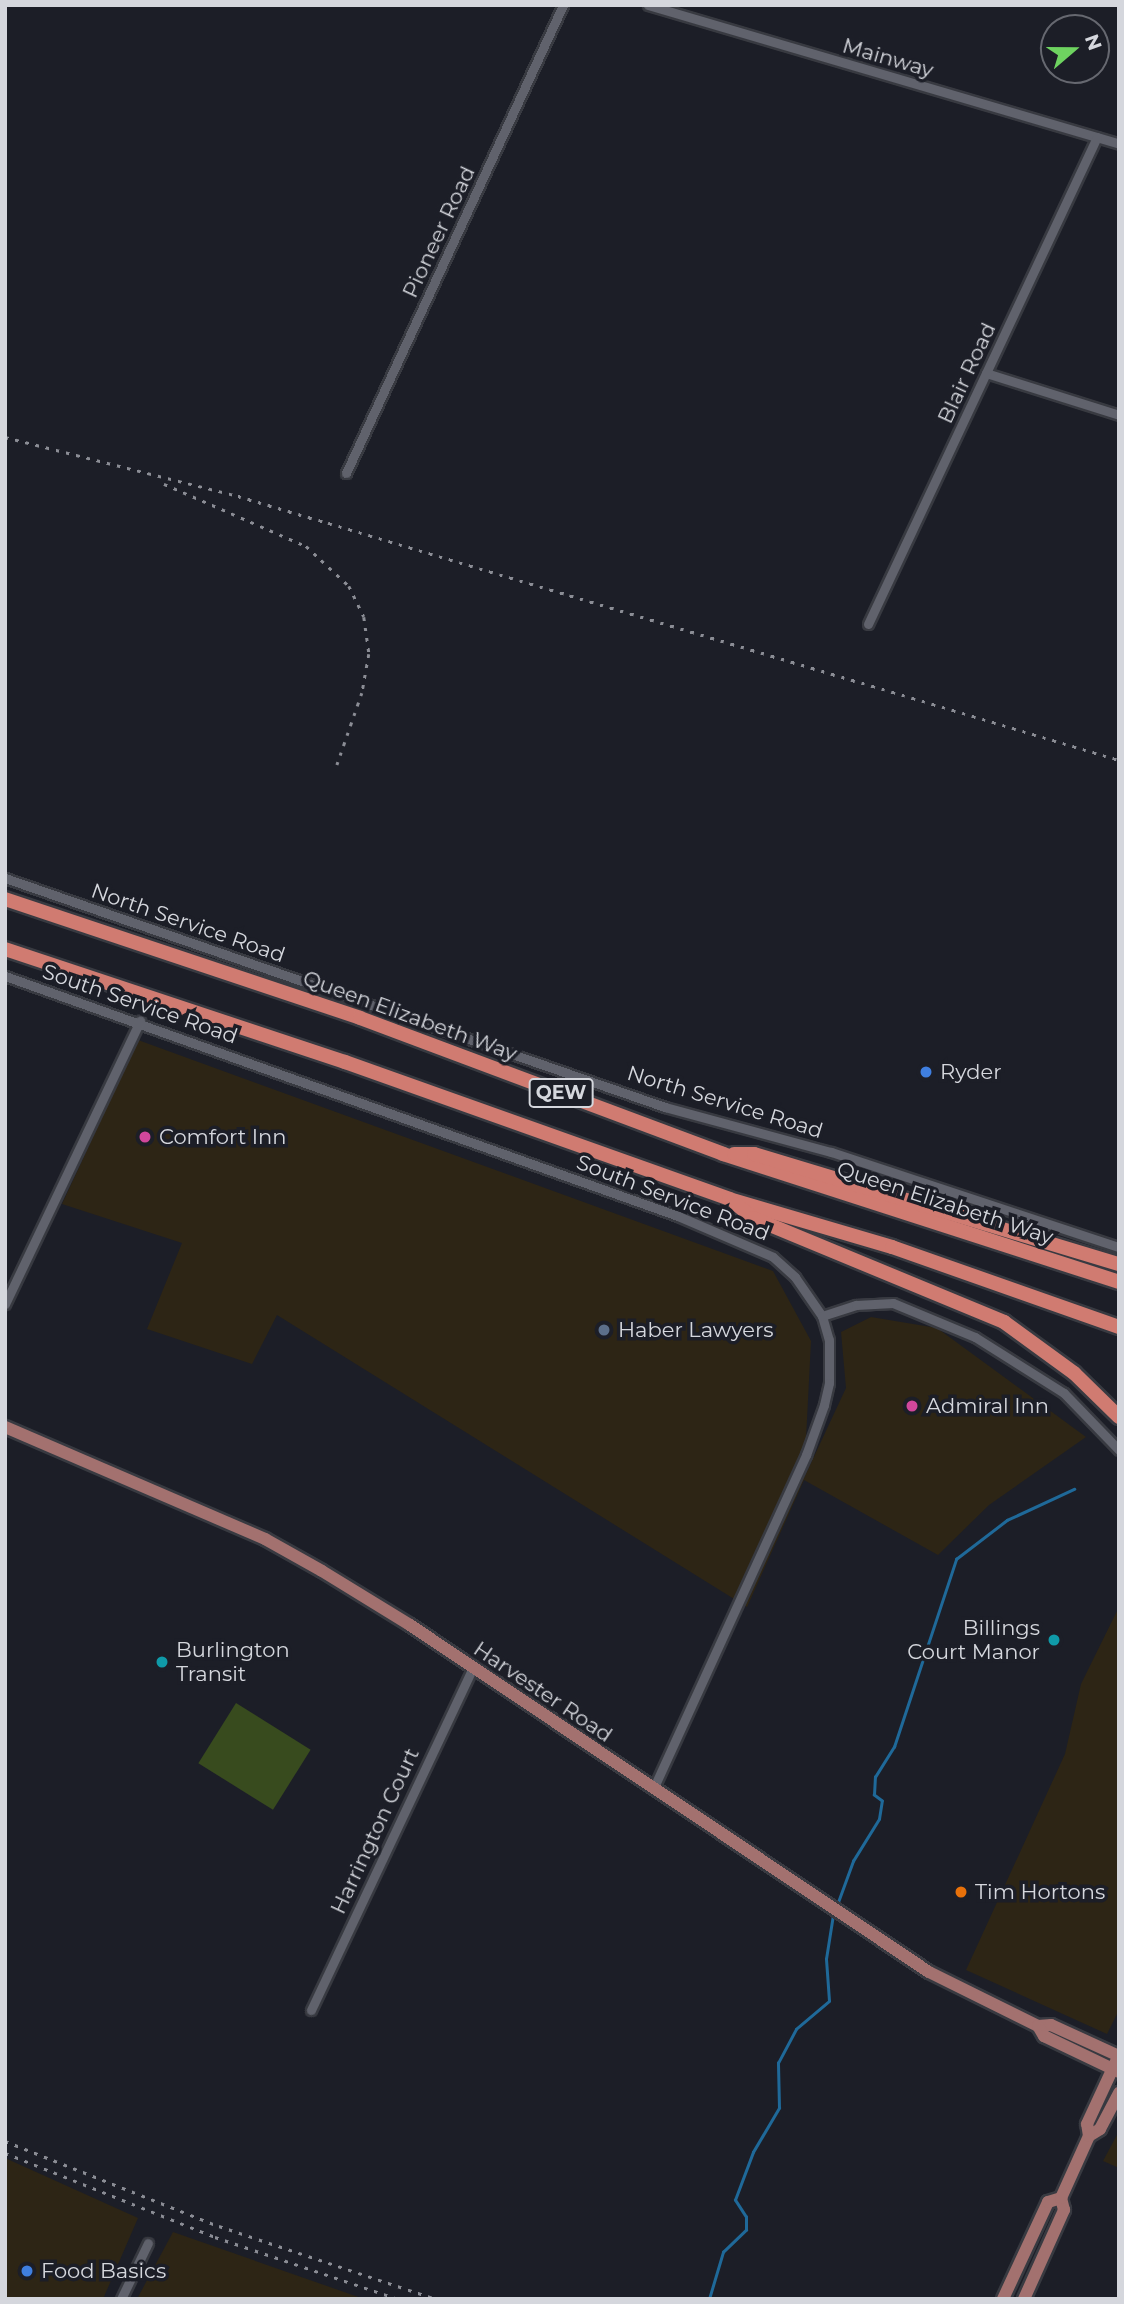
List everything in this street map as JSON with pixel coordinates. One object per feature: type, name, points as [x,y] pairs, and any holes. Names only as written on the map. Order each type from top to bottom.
[{"type":"highway","name":"Queen Elizabeth Way","points":[[5,899],[360,1018],[723,1154],[1119,1282]]},
{"type":"highway","name":"QEW","points":[[5,949],[332,1057],[730,1199],[892,1247],[1119,1327]]},
{"type":"highway","points":[[723,1154],[754,1154],[1119,1264]]},
{"type":"highway","points":[[730,1199],[753,1218],[1004,1322],[1064,1364],[1119,1417]]},
{"type":"main road","name":"Harvester Road","points":[[5,1427],[265,1539],[410,1625],[472,1669],[929,1972],[1038,2026],[1051,2025],[1119,2056]]},
{"type":"main road","name":"Harvester Road","points":[[1038,2026],[1044,2036],[1115,2070]]},
{"type":"main road","points":[[1024,2299],[1063,2210],[1061,2198],[1088,2136],[1087,2124],[1115,2070],[1119,2056]]},
{"type":"main road","points":[[1088,2136],[1100,2129],[1119,2094]]},
{"type":"main road","points":[[1003,2299],[1048,2202],[1061,2198]]},
{"type":"street","name":"Pioneer Road","points":[[346,473],[563,5]]},
{"type":"street","name":"Mainway","points":[[648,5],[1119,144]]},
{"type":"street","name":"Blair Road","points":[[868,624],[1097,137]]},
{"type":"street","points":[[986,373],[1119,415]]},
{"type":"street","name":"North Service Road","points":[[5,878],[665,1107],[831,1152],[1119,1247]]},
{"type":"street","name":"South Service Road","points":[[5,976],[140,1021],[728,1235],[786,1268],[822,1316],[829,1340],[830,1383],[818,1423],[653,1789]]},
{"type":"street","points":[[5,1304],[140,1021]]},
{"type":"street","points":[[822,1316],[856,1305],[892,1303],[967,1333],[1064,1393],[1119,1450]]},
{"type":"street","name":"Harrington Court","points":[[311,2010],[472,1669]]},
{"type":"street","points":[[121,2299],[148,2243]]},
{"type":"shaded area","points":[[138,1040],[773,1271],[811,1341],[804,1478],[846,1388],[841,1332],[871,1317],[937,1328],[1086,1437],[989,1505],[938,1555],[804,1480],[747,1607],[277,1315],[252,1364],[147,1329],[182,1243],[62,1204]]},
{"type":"shaded area","points":[[1119,1607],[1119,2010],[1107,2034],[966,1970],[1065,1754],[1081,1684]]},
{"type":"shaded area","points":[[1119,2131],[1119,2168],[1103,2161]]},
{"type":"shaded area","points":[[5,2158],[138,2218],[103,2299],[5,2299]]},
{"type":"shaded area","points":[[173,2232],[364,2299],[137,2299]]},
{"type":"green space","points":[[236,1703],[311,1750],[273,1810],[198,1763]]},
{"type":"waterway","points":[[837,1905],[853,1861],[879,1819],[882,1801],[874,1795],[875,1777],[894,1747],[956,1559],[1007,1520],[1074,1489]]},
{"type":"waterway","points":[[709,2299],[723,2252],[746,2230],[746,2217],[735,2200],[753,2152],[779,2108],[778,2063],[796,2029],[829,2001],[826,1959],[833,1915]]},
{"type":"railway","points":[[5,437],[238,496],[1119,760]]},
{"type":"railway","points":[[164,484],[306,546],[349,586],[364,617],[369,654],[362,693],[337,765]]},
{"type":"railway","points":[[5,2141],[219,2226],[436,2299]]},
{"type":"railway","points":[[5,2153],[215,2237],[398,2299]]},
{"type":"place","name":"Ryder","points":[[926,1072]]},
{"type":"place","name":"Comfort Inn","points":[[145,1137]]},
{"type":"place","name":"Haber Lawyers","points":[[604,1330]]},
{"type":"place","name":"Admiral Inn","points":[[912,1406]]},
{"type":"place","name":"Billings Court Manor","points":[[1054,1640]]},
{"type":"place","name":"Burlington Transit","points":[[162,1662]]},
{"type":"place","name":"Tim Hortons","points":[[961,1892]]},
{"type":"place","name":"Food Basics","points":[[27,2271]]}]
